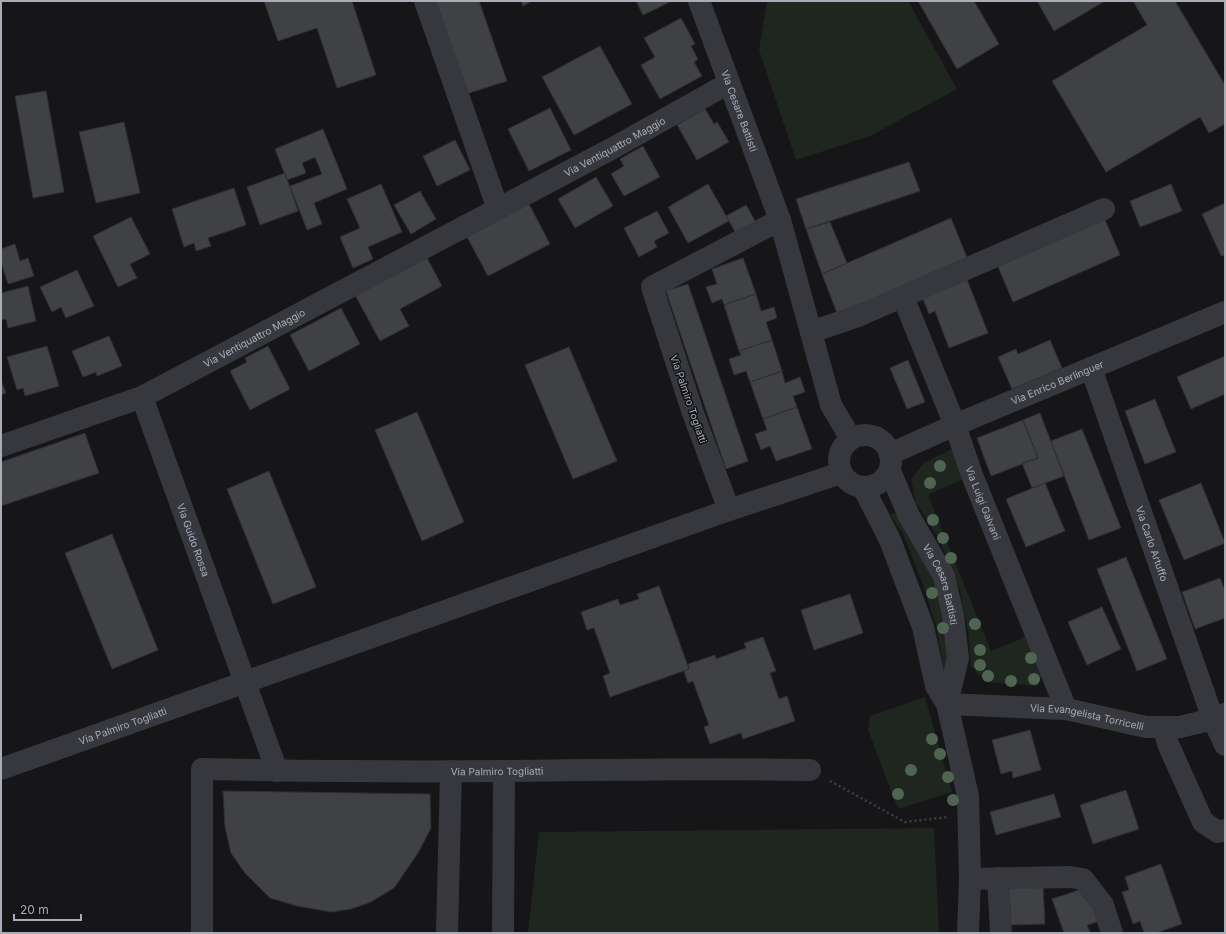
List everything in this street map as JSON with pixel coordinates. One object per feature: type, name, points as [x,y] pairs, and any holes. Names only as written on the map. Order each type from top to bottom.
[{"type":"street","points":[[425,1],[498,208]]},
{"type":"street","name":"Via Cesare Battisti","points":[[699,1],[780,220],[831,405],[851,439],[862,435],[874,436],[884,442],[888,448],[890,463],[909,516],[944,576],[953,616],[958,658],[947,704]]},
{"type":"street","name":"Via Ventiquattro Maggio","points":[[1,446],[142,397],[613,148],[729,82]]},
{"type":"street","points":[[811,332],[858,316],[1104,209]]},
{"type":"street","name":"Via Palmiro Togliatti","points":[[729,510],[693,413],[652,287],[780,220]]},
{"type":"street","name":"Via Luigi Galvani","points":[[903,297],[955,425],[972,475],[1066,709]]},
{"type":"street","name":"Via Enrico Berlinguer","points":[[890,463],[955,425],[1225,312]]},
{"type":"street","name":"Via Carlo Artuffo","points":[[1090,368],[1219,717],[1225,746]]},
{"type":"street","name":"Via Guido Rossa","points":[[142,397],[245,683]]},
{"type":"street","points":[[851,439],[845,444],[841,451],[839,466],[841,473],[854,485],[871,487],[879,484],[885,478],[890,463]]},
{"type":"street","name":"Via Palmiro Togliatti","points":[[1,770],[729,510],[841,473]]},
{"type":"street","name":"Via Cesare Battisti","points":[[863,487],[890,540],[923,627],[936,686],[947,704],[968,796],[970,879],[968,933]]},
{"type":"street","points":[[245,683],[277,771]]},
{"type":"street","name":"Via Evangelista Torricelli","points":[[947,704],[1066,709],[1146,727],[1180,727],[1219,717]]},
{"type":"street","points":[[1164,727],[1168,744],[1203,822],[1218,832],[1225,830]]},
{"type":"street","name":"Via Palmiro Togliatti","points":[[202,933],[202,769],[277,771],[810,770]]},
{"type":"street","points":[[447,933],[451,771]]},
{"type":"street","points":[[503,933],[504,771]]},
{"type":"street","points":[[970,879],[1070,877],[1083,879],[1103,905],[1112,933]]},
{"type":"street","points":[[998,878],[1001,933]]},
{"type":"path","points":[[810,770],[905,822],[968,814]]},
{"type":"shaded area","points":[[767,1],[908,1],[957,89],[870,136],[796,160],[759,50]]},
{"type":"shaded area","points":[[954,448],[966,478],[928,495],[991,651],[1030,635],[1044,671],[1037,686],[986,682],[971,666],[968,632],[960,590],[939,539],[916,503],[911,479],[924,463]]},
{"type":"shaded area","points":[[897,512],[936,579],[951,653],[944,672],[936,626],[924,587],[903,534],[890,515]]},
{"type":"shaded area","points":[[925,697],[952,792],[898,809],[868,730],[870,716]]},
{"type":"shaded area","points":[[934,828],[939,933],[528,933],[539,832]]},
{"type":"building","points":[[264,1],[352,1],[376,75],[337,88],[317,28],[278,41]]},
{"type":"building","points":[[430,1],[479,1],[507,81],[463,95]]},
{"type":"building","points":[[521,1],[532,1],[523,6]]},
{"type":"building","points":[[636,1],[672,1],[643,15]]},
{"type":"building","points":[[918,1],[974,1],[999,44],[957,69]]},
{"type":"building","points":[[1037,1],[1105,1],[1054,31]]},
{"type":"building","points":[[1133,1],[1175,1],[1225,85],[1225,124],[1209,133],[1200,117],[1106,172],[1052,81],[1147,25]]},
{"type":"building","points":[[681,18],[695,44],[691,46],[698,59],[694,62],[702,76],[660,99],[641,65],[655,57],[644,38]]},
{"type":"building","points":[[600,46],[632,104],[574,135],[542,77]]},
{"type":"building","points":[[46,91],[64,192],[33,198],[15,96]]},
{"type":"building","points":[[550,108],[571,150],[529,171],[508,129]]},
{"type":"building","points":[[705,109],[714,124],[717,122],[729,142],[697,160],[677,125]]},
{"type":"building","points":[[124,122],[140,193],[96,203],[79,132]]},
{"type":"building","points":[[323,129],[347,189],[314,203],[322,224],[307,230],[290,186],[322,174],[315,157],[302,163],[306,173],[287,180],[275,149]]},
{"type":"building","points":[[455,140],[470,170],[437,186],[423,156]]},
{"type":"building","points":[[643,146],[660,177],[624,196],[611,174],[624,166],[620,159]]},
{"type":"building","points":[[909,162],[920,191],[806,229],[796,199]]},
{"type":"building","points":[[285,173],[298,211],[260,225],[247,187]]},
{"type":"building","points":[[596,177],[613,206],[575,228],[558,199]]},
{"type":"building","points":[[381,184],[402,232],[368,247],[373,259],[353,268],[340,237],[360,228],[347,199]]},
{"type":"building","points":[[708,184],[729,221],[688,243],[668,207]]},
{"type":"building","points":[[1171,184],[1182,211],[1140,227],[1130,201]]},
{"type":"building","points":[[234,188],[246,225],[208,238],[211,246],[196,251],[194,243],[184,247],[172,209]]},
{"type":"building","points":[[420,191],[436,219],[411,234],[394,205]]},
{"type":"building","points":[[1225,203],[1225,255],[1221,256],[1202,214]]},
{"type":"building","points":[[529,204],[550,244],[488,276],[467,237]]},
{"type":"building","points":[[746,205],[757,224],[737,235],[726,216]]},
{"type":"building","points":[[657,211],[669,233],[654,241],[657,247],[639,257],[624,228]]},
{"type":"building","points":[[1103,215],[1120,255],[1013,302],[996,262]]},
{"type":"building","points":[[131,217],[150,254],[130,264],[137,278],[118,287],[93,236]]},
{"type":"building","points":[[951,218],[968,260],[837,313],[822,274]]},
{"type":"building","points":[[830,222],[847,263],[822,274],[806,229]]},
{"type":"building","points":[[15,244],[20,261],[28,258],[34,276],[8,284],[1,262],[1,249]]},
{"type":"building","points":[[426,256],[442,286],[400,309],[409,326],[380,341],[355,295]]},
{"type":"building","points":[[743,258],[756,294],[724,305],[722,299],[712,303],[706,287],[717,284],[712,269]]},
{"type":"building","points":[[77,270],[94,306],[66,318],[61,307],[52,312],[40,287]]},
{"type":"building","points":[[966,277],[988,333],[949,348],[935,311],[929,314],[921,294]]},
{"type":"building","points":[[688,284],[748,461],[726,469],[666,291]]},
{"type":"building","points":[[28,286],[36,321],[8,328],[6,319],[1,320],[1,293]]},
{"type":"building","points":[[756,294],[761,311],[774,307],[777,318],[766,322],[772,340],[739,351],[724,305]]},
{"type":"building","points":[[341,308],[360,344],[309,371],[290,335]]},
{"type":"building","points":[[109,336],[122,366],[97,376],[96,372],[83,377],[72,351]]},
{"type":"building","points":[[772,340],[782,371],[750,382],[746,371],[734,375],[729,359],[741,355],[739,351]]},
{"type":"building","points":[[1050,340],[1062,368],[1012,389],[998,357],[1016,349],[1018,354]]},
{"type":"building","points":[[47,346],[59,386],[25,396],[23,388],[17,390],[7,357]]},
{"type":"building","points":[[268,346],[290,389],[250,410],[230,371],[247,362],[245,358]]},
{"type":"building","points":[[569,347],[617,461],[573,479],[525,365]]},
{"type":"building","points":[[1225,356],[1225,394],[1191,409],[1177,377]]},
{"type":"building","points":[[908,360],[925,402],[907,409],[890,368]]},
{"type":"building","points":[[782,371],[785,383],[800,377],[805,392],[793,396],[797,407],[763,419],[750,382]]},
{"type":"building","points":[[1,380],[6,393],[1,395]]},
{"type":"building","points":[[1155,399],[1176,452],[1145,464],[1125,411]]},
{"type":"building","points":[[797,407],[812,449],[776,461],[770,446],[761,450],[755,434],[767,430],[763,419]]},
{"type":"building","points":[[417,412],[464,522],[422,541],[375,430]]},
{"type":"building","points":[[1040,413],[1064,476],[1032,488],[1022,463],[1038,458],[1023,420]]},
{"type":"building","points":[[1023,420],[1038,458],[991,476],[977,438]]},
{"type":"building","points":[[1082,429],[1121,528],[1089,540],[1051,441]]},
{"type":"building","points":[[85,433],[99,473],[1,506],[1,462]]},
{"type":"building","points":[[269,471],[316,587],[273,604],[227,489]]},
{"type":"building","points":[[1045,483],[1065,531],[1026,547],[1006,499]]},
{"type":"building","points":[[1201,483],[1225,543],[1184,560],[1159,500]]},
{"type":"building","points":[[112,534],[158,650],[112,669],[65,553]]},
{"type":"building","points":[[1126,557],[1167,659],[1137,671],[1097,569]]},
{"type":"building","points":[[1220,578],[1225,591],[1225,618],[1195,629],[1182,592]]},
{"type":"building","points":[[659,586],[689,669],[610,697],[603,676],[610,673],[594,628],[587,630],[581,612],[618,599],[620,605],[639,599],[637,594]]},
{"type":"building","points":[[850,594],[863,633],[814,650],[801,610]]},
{"type":"building","points":[[1102,607],[1121,649],[1087,665],[1068,622]]},
{"type":"building","points":[[763,637],[776,671],[770,673],[779,699],[787,696],[795,721],[743,739],[741,733],[710,744],[704,727],[709,725],[693,681],[688,683],[684,671],[689,669],[688,664],[715,655],[716,659],[746,648],[744,643]]},
{"type":"building","points":[[1030,730],[1041,770],[1013,778],[1012,771],[1001,774],[992,740]]},
{"type":"building","points":[[1126,790],[1139,829],[1093,844],[1080,805]]},
{"type":"building","points":[[223,791],[430,794],[431,828],[418,853],[394,888],[371,902],[351,909],[331,912],[297,906],[270,898],[245,873],[231,853],[225,827]]},
{"type":"building","points":[[1054,794],[1061,817],[996,835],[990,812]]},
{"type":"building","points":[[1161,864],[1182,924],[1156,933],[1144,933],[1140,921],[1133,924],[1122,892],[1129,890],[1125,877]]},
{"type":"building","points":[[1043,886],[1045,924],[1011,925],[1009,888]]},
{"type":"building","points":[[1088,887],[1100,921],[1087,925],[1090,932],[1087,933],[1064,933],[1052,899]]}]
